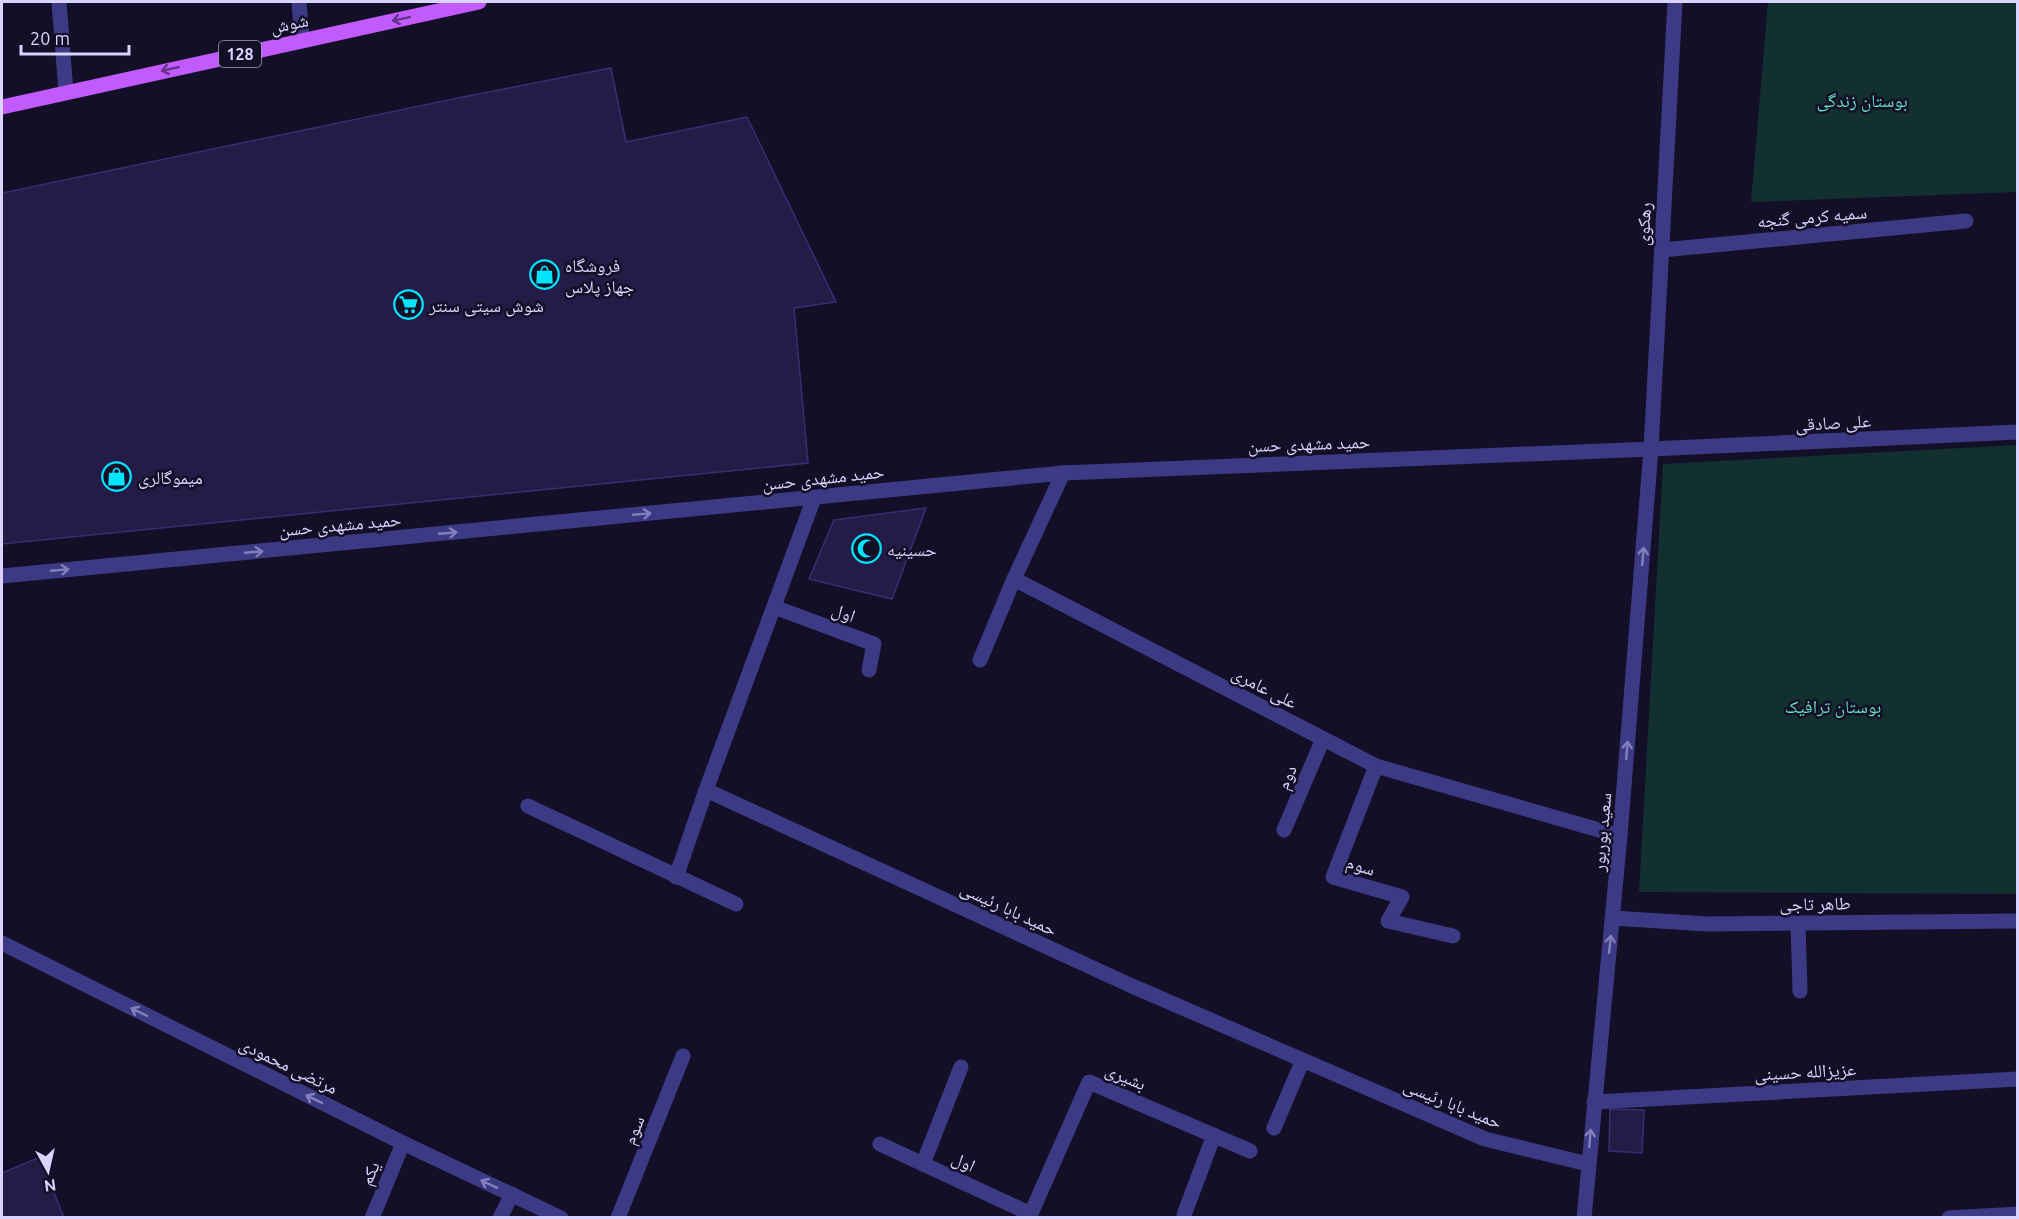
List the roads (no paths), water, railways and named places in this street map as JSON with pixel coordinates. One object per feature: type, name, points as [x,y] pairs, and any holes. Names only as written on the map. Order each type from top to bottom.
[{"type":"main road","name":"شوش","points":[[2,107],[479,2]]},
{"type":"street","points":[[59,2],[66,92]]},
{"type":"street","points":[[299,2],[302,40]]},
{"type":"street","name":"رهکوی","points":[[1651,449],[1675,2]]},
{"type":"street","name":"سمیه کرمی گنجه","points":[[1662,249],[1965,221]]},
{"type":"street","name":"علی صادقی","points":[[1651,449],[2018,432]]},
{"type":"street","name":"حمید مشهدی حسن","points":[[2,576],[1063,472],[1651,449]]},
{"type":"street","name":"سعید بوربور","points":[[1584,1218],[1613,918],[1651,449]]},
{"type":"street","points":[[980,660],[1063,472]]},
{"type":"street","points":[[676,877],[814,498]]},
{"type":"street","name":"علی عامری","points":[[1014,579],[1376,766],[1620,836]]},
{"type":"street","name":"اول","points":[[774,607],[874,644],[869,670]]},
{"type":"street","name":"دوم","points":[[1284,830],[1323,739]]},
{"type":"street","name":"سوم","points":[[1376,766],[1333,877],[1402,897],[1388,921],[1453,936]]},
{"type":"street","name":"حمید بابا رئیسی","points":[[706,790],[1302,1062],[1485,1139],[1588,1164]]},
{"type":"street","points":[[528,806],[736,904]]},
{"type":"street","name":"طاهر تاجی","points":[[1613,918],[1707,924],[2018,921]]},
{"type":"street","points":[[1798,923],[1800,991]]},
{"type":"street","name":"مرتضی محمودی","points":[[2,943],[403,1143],[561,1218]]},
{"type":"street","name":"سوم","points":[[618,1218],[683,1056]]},
{"type":"street","points":[[1274,1128],[1302,1062]]},
{"type":"street","points":[[923,1164],[962,1067]]},
{"type":"street","name":"عزیزالله حسینی","points":[[1594,1102],[2018,1079]]},
{"type":"street","name":"بشیری","points":[[1030,1216],[1089,1082],[1250,1151]]},
{"type":"street","points":[[1184,1215],[1214,1135]]},
{"type":"street","name":"یکم","points":[[372,1218],[403,1143]]},
{"type":"street","name":"اول","points":[[880,1144],[1030,1216]]},
{"type":"street","points":[[501,1218],[512,1194]]},
{"type":"street","points":[[1949,1218],[2018,1214]]},
{"type":"place","name":"فروشگاه جهاز پلاس","points":[[544,275]]},
{"type":"place","name":"شوش سیتی سنتر","points":[[408,305]]},
{"type":"place","name":"میموگالری","points":[[117,477]]},
{"type":"place","name":"حسینیه","points":[[866,549]]},
{"type":"park label","name":"بوستان زندگی","points":[[1862,100]]},
{"type":"park label","name":"بوستان ترافیک","points":[[1833,706]]}]
